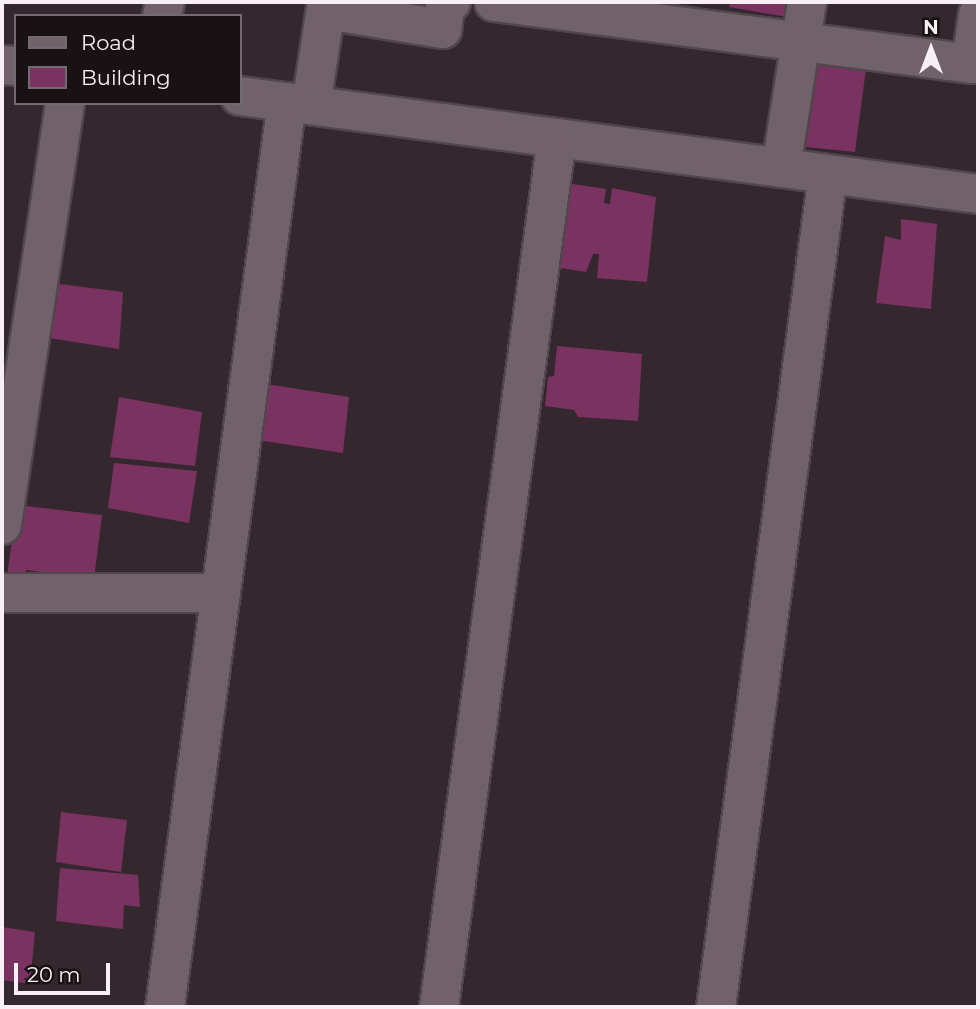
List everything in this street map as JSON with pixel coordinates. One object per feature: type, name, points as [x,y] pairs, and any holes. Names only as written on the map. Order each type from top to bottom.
[{"type":"street","points":[[165,1007],[221,593],[299,104],[327,6],[442,29],[445,7],[451,2]]},
{"type":"street","points":[[494,2],[971,64],[978,14]]},
{"type":"street","points":[[782,168],[807,2]]},
{"type":"street","points":[[242,96],[978,194]]},
{"type":"street","points":[[2,525],[65,105]]},
{"type":"street","points":[[439,1007],[557,138]]},
{"type":"street","points":[[716,1007],[828,174]]},
{"type":"street","points":[[2,593],[221,593]]},
{"type":"building","points":[[730,2],[788,2],[787,17],[729,7]]},
{"type":"building","points":[[814,61],[866,69],[855,152],[797,146]]},
{"type":"building","points":[[559,182],[606,189],[604,203],[610,204],[612,188],[656,197],[647,282],[597,278],[599,254],[593,254],[586,272],[548,266]]},
{"type":"building","points":[[901,219],[937,224],[931,309],[876,303],[885,236],[901,240]]},
{"type":"building","points":[[44,282],[123,292],[119,349],[36,336]]},
{"type":"building","points":[[557,346],[642,354],[638,421],[578,417],[574,410],[545,406],[548,377],[554,376]]},
{"type":"building","points":[[260,383],[349,397],[343,453],[251,439]]},
{"type":"building","points":[[119,397],[202,412],[195,466],[110,457]]},
{"type":"building","points":[[114,463],[197,471],[189,523],[108,508]]},
{"type":"building","points":[[17,505],[102,515],[94,579],[26,570],[25,586],[6,583]]},
{"type":"building","points":[[61,812],[127,820],[121,872],[56,862]]},
{"type":"building","points":[[60,868],[138,875],[140,907],[124,905],[123,929],[56,921]]},
{"type":"building","points":[[2,927],[35,932],[30,984],[2,980]]}]
